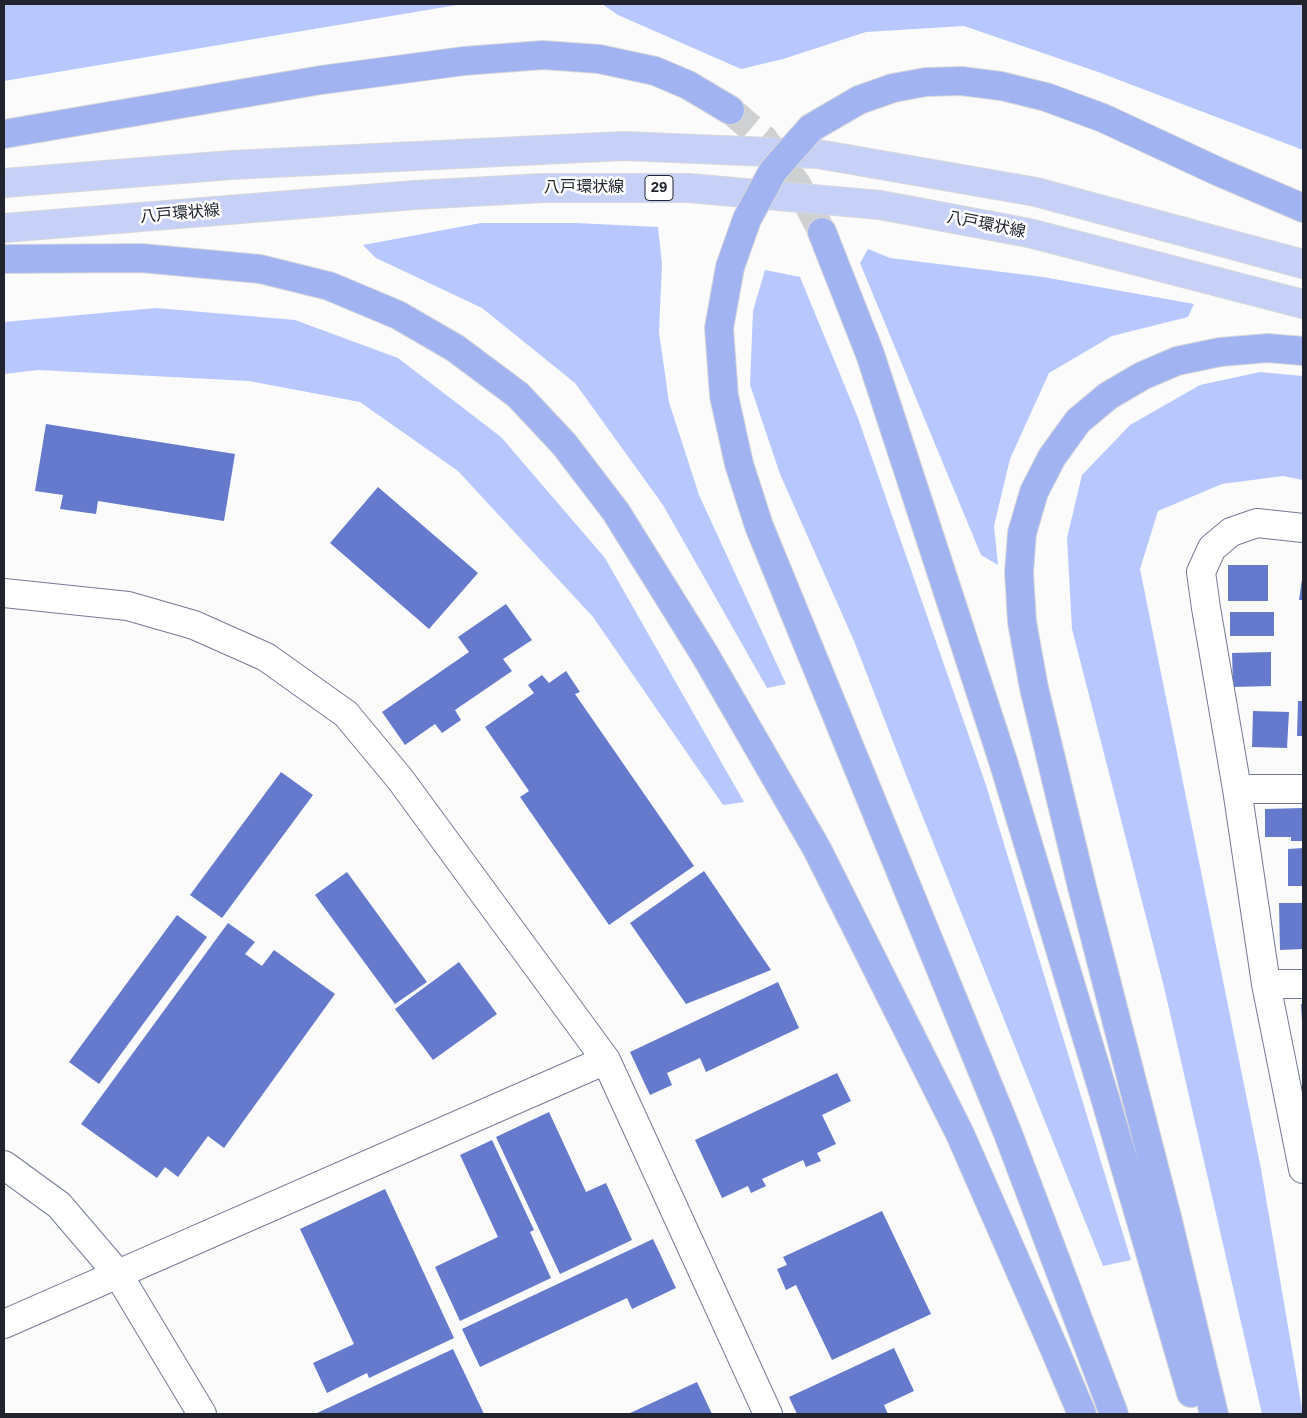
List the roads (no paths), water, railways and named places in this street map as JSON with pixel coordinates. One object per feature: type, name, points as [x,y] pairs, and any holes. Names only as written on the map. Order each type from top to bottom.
[{"type":"highway","points":[[4,134],[321,80],[464,61],[543,55],[599,59],[655,71],[688,85],[730,110]]},
{"type":"highway","points":[[1114,1414],[1007,1131],[759,526],[739,464],[724,396],[719,328],[730,267],[746,219],[773,172],[811,128],[859,100],[893,88],[926,82],[961,81],[1019,90],[1103,118],[1303,208]]},
{"type":"highway","points":[[822,232],[870,354],[1003,761],[1108,1107],[1197,1414]]},
{"type":"highway","points":[[4,260],[141,258],[260,269],[329,286],[398,315],[455,348],[518,395],[564,444],[616,512],[705,656],[817,849],[960,1134],[1082,1414]]},
{"type":"highway","points":[[1214,1414],[1168,1221],[1082,887],[1034,688],[1022,622],[1019,572],[1022,533],[1034,492],[1052,457],[1078,422],[1108,396],[1142,376],[1177,361],[1220,352],[1268,348],[1303,351]]},
{"type":"main road","points":[[4,183],[231,165],[624,146],[818,154],[1036,192],[1303,264]]},
{"type":"main road","name":"八戸環状線","points":[[4,228],[415,195],[544,188],[689,188],[880,205],[1029,232],[1303,304]]},
{"type":"street","points":[[1303,528],[1257,523],[1231,532],[1212,548],[1201,572],[1237,789],[1266,984],[1303,1169]]},
{"type":"street","points":[[4,593],[128,606],[194,625],[266,657],[346,714],[400,779],[606,1060],[768,1414]]},
{"type":"street","points":[[1237,789],[1303,789]]},
{"type":"street","points":[[1266,984],[1303,984]]},
{"type":"street","points":[[4,1324],[606,1060]]},
{"type":"street","points":[[4,1165],[59,1205],[118,1274],[202,1414]]},
{"type":"tunnel","points":[[730,110],[764,139],[797,184],[822,232]]}]
